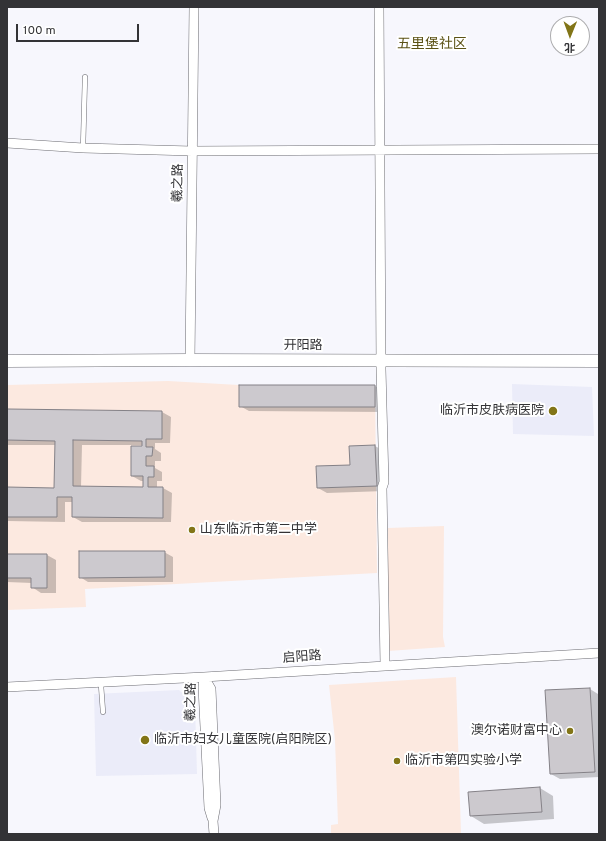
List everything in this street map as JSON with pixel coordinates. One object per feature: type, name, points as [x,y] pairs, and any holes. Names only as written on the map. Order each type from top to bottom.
[{"type":"street","name":"羲之路","points":[[190,360],[194,7]]},
{"type":"street","points":[[379,7],[381,360],[384,482],[382,488],[385,665]]},
{"type":"street","points":[[7,143],[83,148],[192,151],[599,149]]},
{"type":"street","name":"开阳路","points":[[7,361],[599,361]]},
{"type":"street","name":"启阳路","points":[[7,687],[98,684],[204,676],[599,653]]},
{"type":"street","name":"羲之路","points":[[204,676],[203,687],[209,808],[213,821],[214,834]]},
{"type":"lane","points":[[83,148],[85,77]]},
{"type":"lane","points":[[98,684],[102,712]]},
{"type":"shaded area","name":"山东临沂市第二中学","points":[[168,381],[239,385],[375,385],[377,573],[85,589],[86,607],[7,610],[7,385]]},
{"type":"shaded area","name":"临沂市皮肤病医院","points":[[512,384],[592,387],[594,436],[513,434]]},
{"type":"shaded area","points":[[444,526],[443,637],[445,647],[388,651],[388,528]]},
{"type":"shaded area","name":"临沂市第四实验小学","points":[[456,677],[461,834],[331,834],[331,825],[338,824],[335,740],[329,685]]},
{"type":"shaded area","name":"临沂市妇女儿童医院(启阳院区)","points":[[179,690],[195,705],[197,774],[96,776],[94,694]]},
{"type":"building","points":[[239,385],[375,385],[375,407],[239,407]]},
{"type":"building","points":[[7,409],[162,411],[162,439],[146,439],[146,447],[153,447],[152,456],[146,456],[146,466],[154,466],[154,477],[148,477],[148,487],[163,487],[163,518],[72,517],[72,497],[57,497],[57,517],[7,517],[7,487],[54,488],[55,441],[7,440]],"holes":[[[73,440],[142,441],[142,446],[131,446],[131,476],[143,476],[143,487],[73,486]]]},
{"type":"building","points":[[375,445],[377,486],[317,488],[316,466],[350,465],[349,446]]},
{"type":"building","points":[[79,551],[165,551],[165,577],[79,578]]},
{"type":"building","points":[[7,554],[47,554],[47,588],[31,588],[31,578],[7,578]]},
{"type":"building","name":"澳尔诺财富中心","points":[[590,688],[595,772],[550,774],[545,690]]},
{"type":"building","points":[[540,787],[542,812],[470,816],[468,792]]},
{"type":"place","name":"临沂市皮肤病医院","points":[[553,411]]},
{"type":"place","name":"山东临沂市第二中学","points":[[192,530]]},
{"type":"place","name":"澳尔诺财富中心","points":[[570,731]]},
{"type":"place","name":"临沂市妇女儿童医院(启阳院区)","points":[[145,740]]},
{"type":"place","name":"临沂市第四实验小学","points":[[397,761]]},
{"type":"district","name":"五里堡社区","points":[[432,45]]}]
